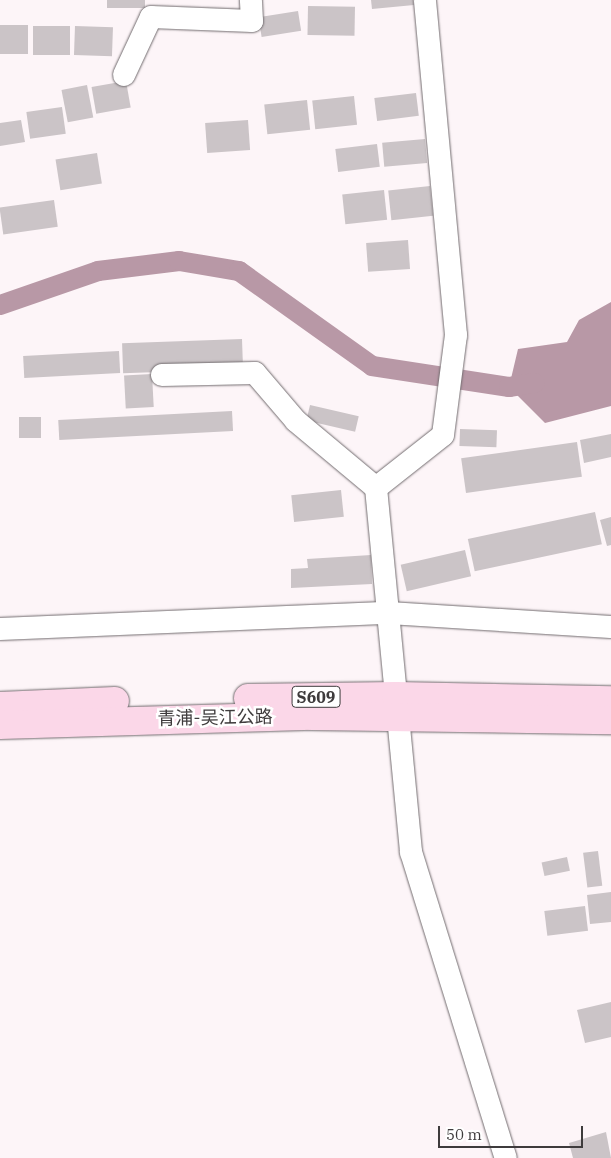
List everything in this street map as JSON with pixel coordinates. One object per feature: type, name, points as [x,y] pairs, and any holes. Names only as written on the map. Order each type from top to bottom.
[{"type":"main road","name":"青浦-吴江公路","points":[[11,715],[611,700]]},
{"type":"main road","name":"青浦-吴江公路","points":[[397,706],[611,720]]},
{"type":"street","points":[[124,75],[152,18],[252,22],[251,0]]},
{"type":"street","points":[[376,488],[443,434],[456,335],[425,0]]},
{"type":"street","points":[[162,376],[256,373],[296,421],[376,488],[410,852],[506,1158]]},
{"type":"street","points":[[7,628],[389,613],[611,627]]},
{"type":"shaded area","points":[[611,302],[611,406],[545,423],[509,387],[518,349],[567,342],[579,320]]},
{"type":"building","points":[[107,0],[145,0],[145,8],[107,8]]},
{"type":"building","points":[[371,0],[413,0],[414,5],[372,9]]},
{"type":"building","points":[[308,6],[355,7],[354,36],[307,35]]},
{"type":"building","points":[[298,11],[301,31],[262,37],[258,17]]},
{"type":"building","points":[[0,25],[28,25],[28,54],[0,54]]},
{"type":"building","points":[[33,26],[70,26],[70,55],[33,55]]},
{"type":"building","points":[[75,26],[113,27],[112,56],[74,55]]},
{"type":"building","points":[[126,81],[131,108],[96,114],[92,87]]},
{"type":"building","points":[[87,85],[93,117],[68,122],[61,90]]},
{"type":"building","points":[[416,93],[419,116],[377,121],[374,98]]},
{"type":"building","points":[[354,96],[357,125],[315,129],[312,100]]},
{"type":"building","points":[[307,100],[310,130],[267,134],[264,104]]},
{"type":"building","points":[[62,107],[66,134],[30,139],[26,112]]},
{"type":"building","points":[[21,120],[25,142],[0,146],[0,123]]},
{"type":"building","points":[[248,120],[250,150],[207,153],[205,123]]},
{"type":"building","points":[[425,139],[427,163],[384,167],[382,143]]},
{"type":"building","points":[[377,144],[380,167],[338,172],[335,149]]},
{"type":"building","points":[[97,153],[102,184],[60,190],[56,160]]},
{"type":"building","points":[[430,186],[433,216],[391,220],[388,190]]},
{"type":"building","points":[[384,190],[387,220],[345,224],[342,194]]},
{"type":"building","points":[[54,200],[58,227],[3,234],[0,208]]},
{"type":"building","points":[[408,240],[410,269],[368,272],[366,243]]},
{"type":"building","points":[[242,339],[243,369],[123,373],[122,343]]},
{"type":"building","points":[[119,351],[120,373],[24,378],[23,356]]},
{"type":"building","points":[[152,374],[154,407],[126,408],[124,375]]},
{"type":"building","points":[[310,405],[359,416],[355,432],[306,421]]},
{"type":"building","points":[[232,411],[233,431],[59,440],[58,420]]},
{"type":"building","points":[[19,417],[41,417],[41,438],[19,438]]},
{"type":"building","points":[[460,429],[497,430],[496,447],[459,446]]},
{"type":"building","points":[[611,434],[611,457],[584,463],[580,440]]},
{"type":"building","points":[[577,442],[582,477],[466,493],[461,458]]},
{"type":"building","points":[[341,490],[344,517],[294,522],[291,495]]},
{"type":"building","points":[[595,512],[602,544],[475,571],[468,539]]},
{"type":"building","points":[[611,517],[611,545],[607,546],[600,520]]},
{"type":"building","points":[[465,550],[471,576],[407,591],[401,565]]},
{"type":"building","points":[[371,555],[372,584],[291,588],[291,569],[308,568],[307,559]]},
{"type":"building","points":[[598,851],[602,886],[587,888],[583,853]]},
{"type":"building","points":[[567,857],[570,871],[544,876],[542,862]]},
{"type":"building","points":[[611,892],[611,922],[590,924],[587,895]]},
{"type":"building","points":[[585,906],[588,931],[547,936],[544,911]]},
{"type":"building","points":[[611,1002],[611,1037],[585,1043],[577,1010]]},
{"type":"building","points":[[606,1132],[611,1158],[573,1158],[569,1143]]},
{"type":"waterway","points":[[0,305],[98,271],[179,261],[239,271],[372,366],[509,387],[535,383]]}]
